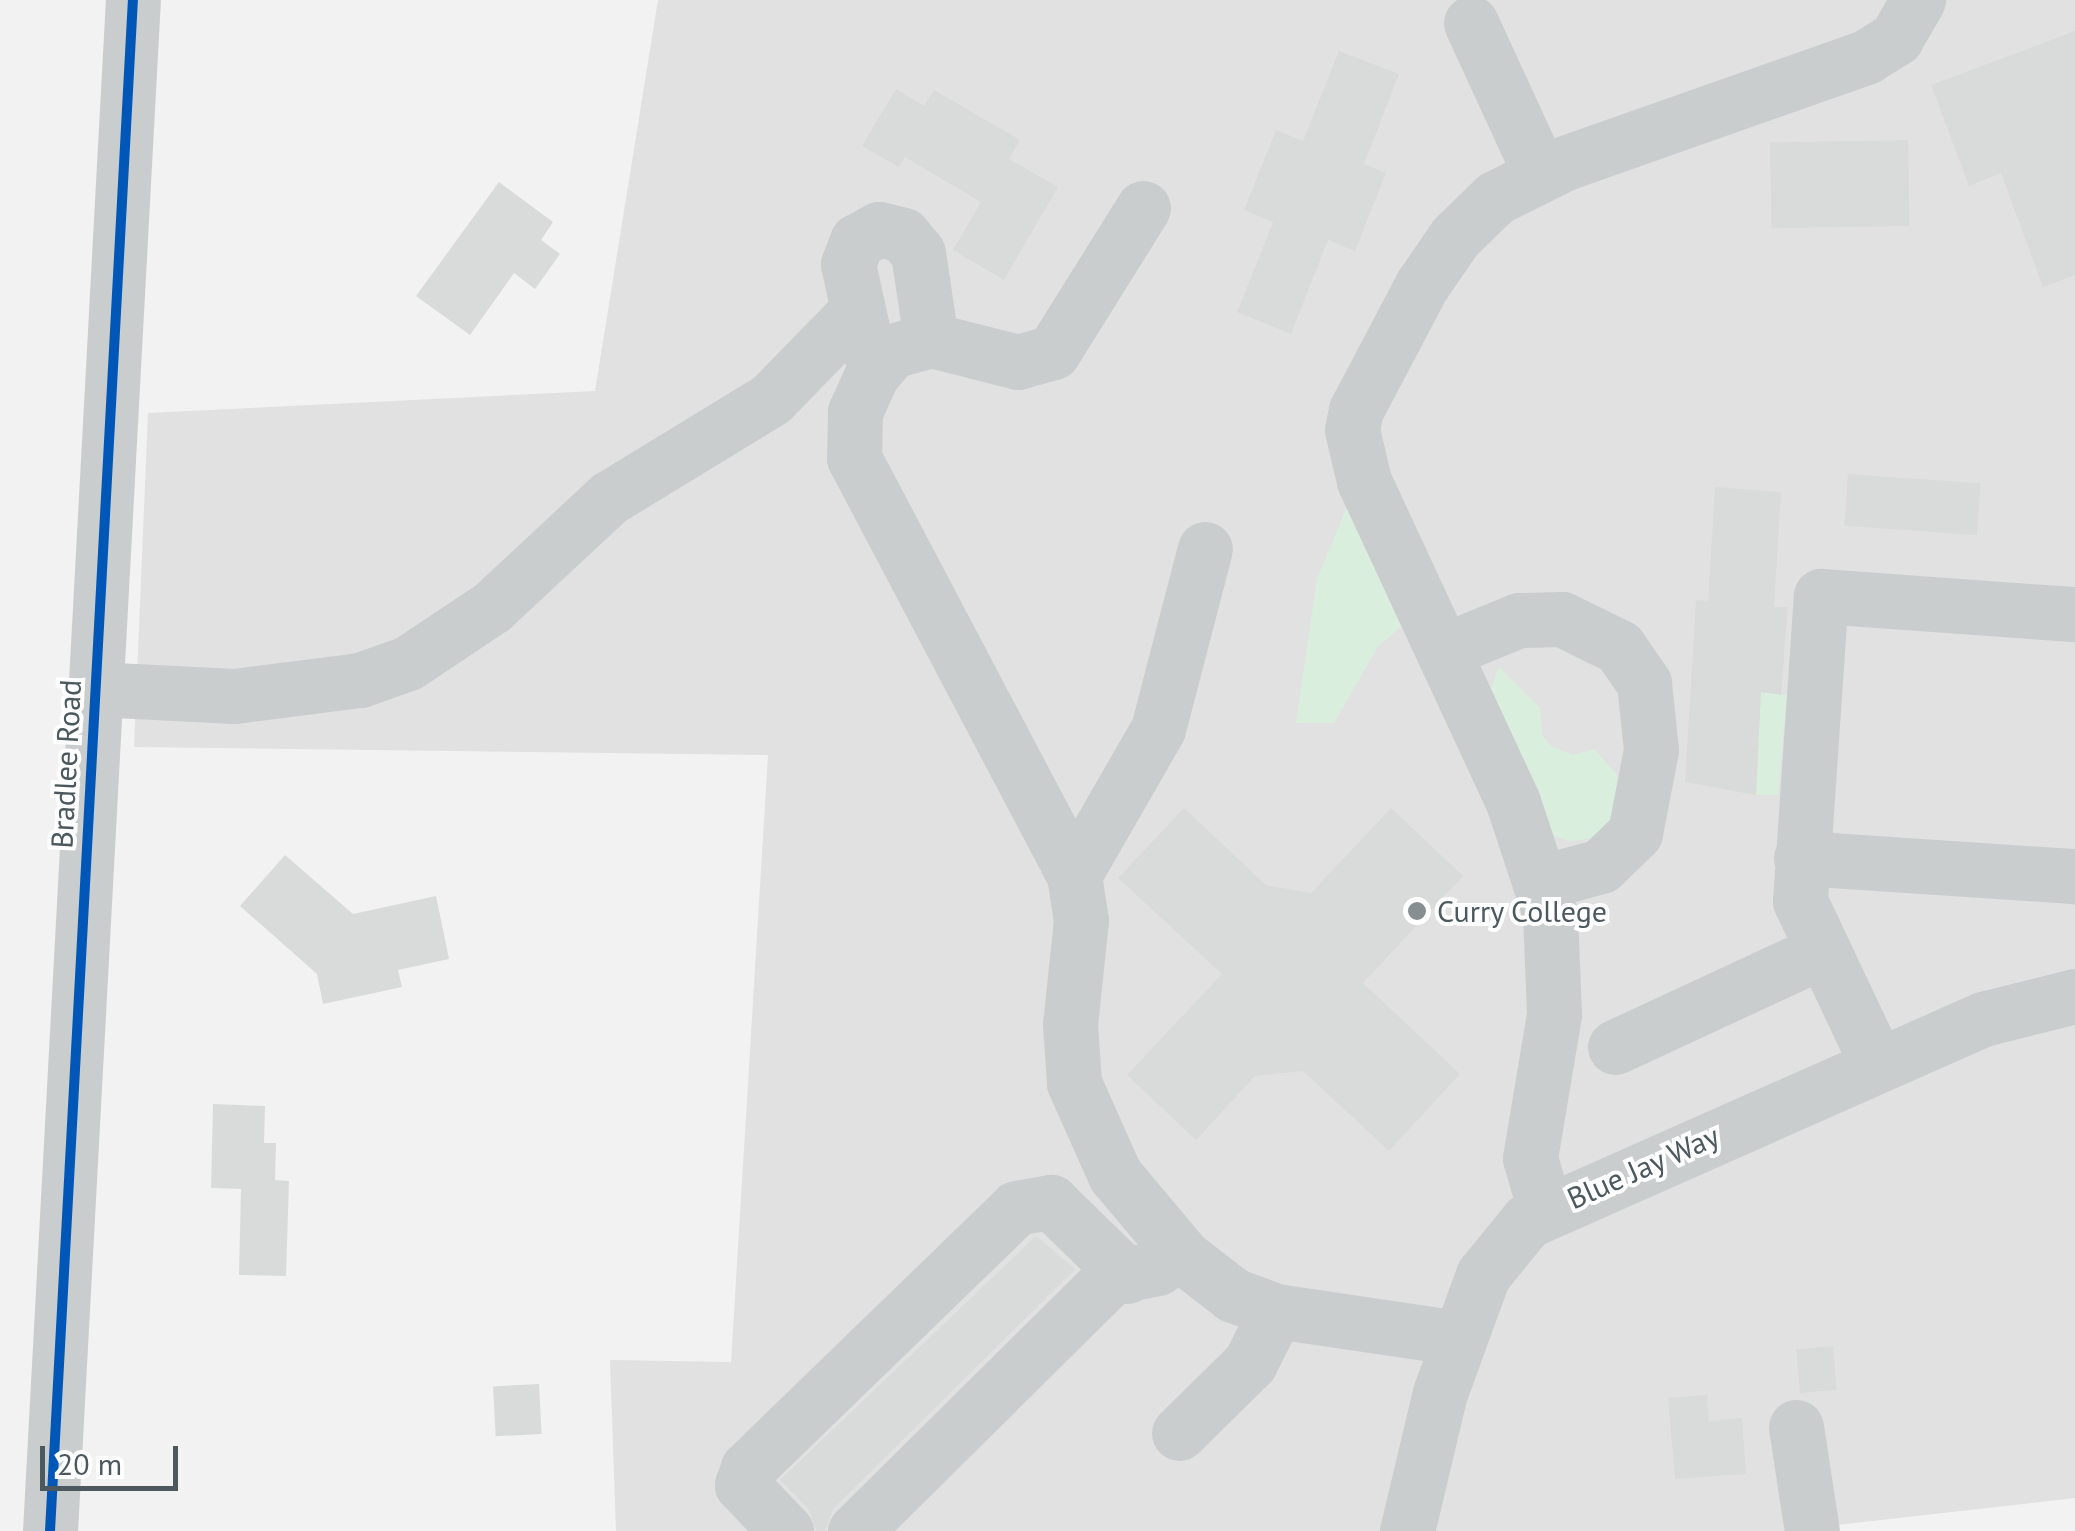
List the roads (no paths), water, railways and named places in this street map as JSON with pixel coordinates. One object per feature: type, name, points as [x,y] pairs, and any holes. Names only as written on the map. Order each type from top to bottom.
[{"type":"street","name":"Bradlee Road","points":[[50,1531],[133,0]]},
{"type":"street","points":[[1545,1210],[1530,1158],[1554,1014],[1554,946],[1542,882],[1443,651],[1364,481],[1352,430],[1356,410],[1401,318],[1454,236],[1495,198],[1540,174],[1866,57],[1896,38],[1918,0]]},
{"type":"street","points":[[1471,23],[1540,174]]},
{"type":"street","points":[[854,458],[852,426],[872,374],[892,351],[931,340],[1018,362],[1054,352],[1143,208]]},
{"type":"street","points":[[872,374],[851,252],[879,230],[904,235],[918,253],[931,340]]},
{"type":"street","points":[[94,689],[234,696],[360,680],[408,663],[466,628],[620,489],[770,400],[858,310]]},
{"type":"street","points":[[770,400],[825,427],[854,458],[1074,875],[1081,920],[1070,1052],[1082,1111],[1115,1175],[1184,1257],[1233,1295],[1276,1310],[1458,1338]]},
{"type":"street","points":[[1074,875],[1158,729],[1206,550]]},
{"type":"street","points":[[1877,1064],[1800,901],[1821,596],[2075,614]]},
{"type":"street","points":[[1443,651],[1519,620],[1562,618],[1611,641],[1644,682],[1651,750],[1635,833],[1601,866],[1542,882]]},
{"type":"street","points":[[1801,858],[2075,876]]},
{"type":"street","points":[[1615,1047],[1822,950]]},
{"type":"street","name":"Blue Jay Way","points":[[1407,1531],[1458,1338],[1495,1254],[1545,1210],[2009,1008],[2075,996]]},
{"type":"street","points":[[786,1531],[742,1486],[748,1468],[1016,1208],[1051,1202],[1127,1276]]},
{"type":"street","points":[[855,1531],[1112,1277],[1127,1276],[1184,1257]]},
{"type":"street","points":[[1179,1433],[1250,1363],[1276,1310]]},
{"type":"street","points":[[1796,1427],[1812,1531]]},
{"type":"place","name":"Curry College","points":[[1417,911]]}]
